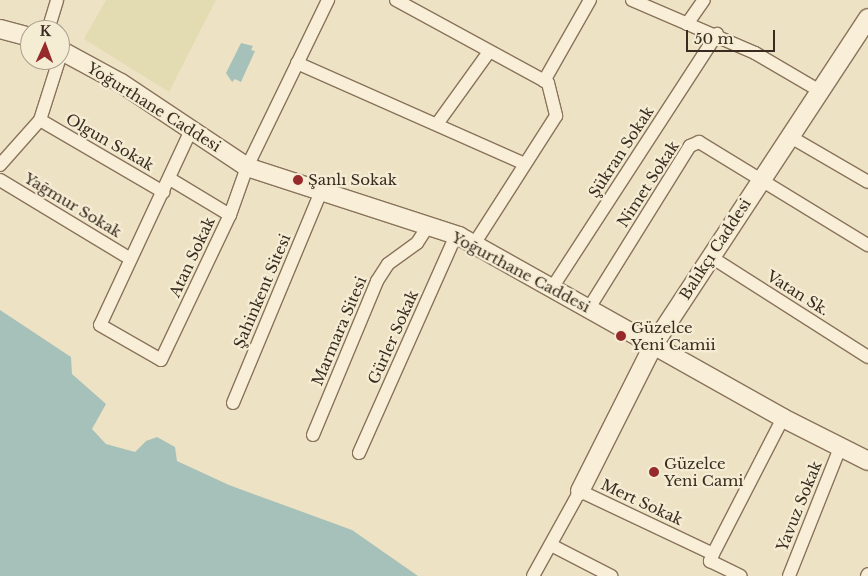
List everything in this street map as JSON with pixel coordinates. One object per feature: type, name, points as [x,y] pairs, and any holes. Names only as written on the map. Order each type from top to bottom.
[{"type":"main road","name":"Balıkçı Caddesi","points":[[580,491],[654,344],[818,90],[868,18]]},
{"type":"main road","points":[[0,29],[20,35]]},
{"type":"main road","name":"Yoğurthane Caddesi","points":[[70,59],[121,83],[192,128],[247,167],[463,238],[783,418],[868,462]]},
{"type":"street","points":[[51,20],[57,0]]},
{"type":"street","name":"Atan Sokak","points":[[129,258],[100,325],[161,360],[230,215],[247,167],[328,0]]},
{"type":"street","points":[[396,0],[544,81],[590,0]]},
{"type":"street","points":[[632,0],[687,24],[717,34],[818,90]]},
{"type":"street","points":[[687,24],[704,0]]},
{"type":"street","name":"Şükran Sokak","points":[[552,288],[717,34]]},
{"type":"street","points":[[437,124],[489,52]]},
{"type":"street","points":[[297,63],[525,164]]},
{"type":"street","points":[[0,165],[40,120],[55,70]]},
{"type":"street","name":"Gürler Sokak","points":[[359,453],[463,238],[525,164],[556,116],[548,83],[544,81]]},
{"type":"street","name":"Olgun Sokak","points":[[40,120],[163,192]]},
{"type":"street","points":[[129,258],[170,179],[192,128]]},
{"type":"street","points":[[789,136],[868,182]]},
{"type":"street","name":"Nimet Sokak","points":[[589,308],[690,146],[699,142],[761,178]]},
{"type":"street","points":[[761,178],[868,245]]},
{"type":"street","points":[[170,179],[230,215]]},
{"type":"street","name":"Yağmur Sokak","points":[[0,180],[129,258]]},
{"type":"street","name":"Şahinkent Sitesi","points":[[233,403],[321,192]]},
{"type":"street","name":"Marmara Sitesi","points":[[313,435],[377,281],[388,264],[417,244],[428,226]]},
{"type":"street","name":"Vatan Sk.","points":[[711,257],[868,357]]},
{"type":"street","points":[[713,554],[783,418]]},
{"type":"street","name":"Yavuz Sokak","points":[[788,576],[840,448]]},
{"type":"street","name":"Mert Sokak","points":[[533,576],[580,491],[713,554],[710,561],[741,576]]},
{"type":"street","points":[[551,545],[611,576]]},
{"type":"shaded area","points":[[106,0],[216,0],[169,92],[84,39]]},
{"type":"water","points":[[241,43],[253,46],[251,50],[255,51],[241,82],[235,79],[232,82],[226,73]]},
{"type":"water","points":[[0,310],[71,357],[72,374],[106,404],[92,429],[106,444],[135,452],[146,441],[157,437],[175,447],[177,461],[229,485],[352,530],[418,576],[0,576]]},
{"type":"place","name":"Şanlı Sokak","points":[[298,180]]},
{"type":"place","name":"Güzelce Yeni Camii","points":[[621,336]]},
{"type":"place","name":"Güzelce Yeni Cami","points":[[654,472]]}]
